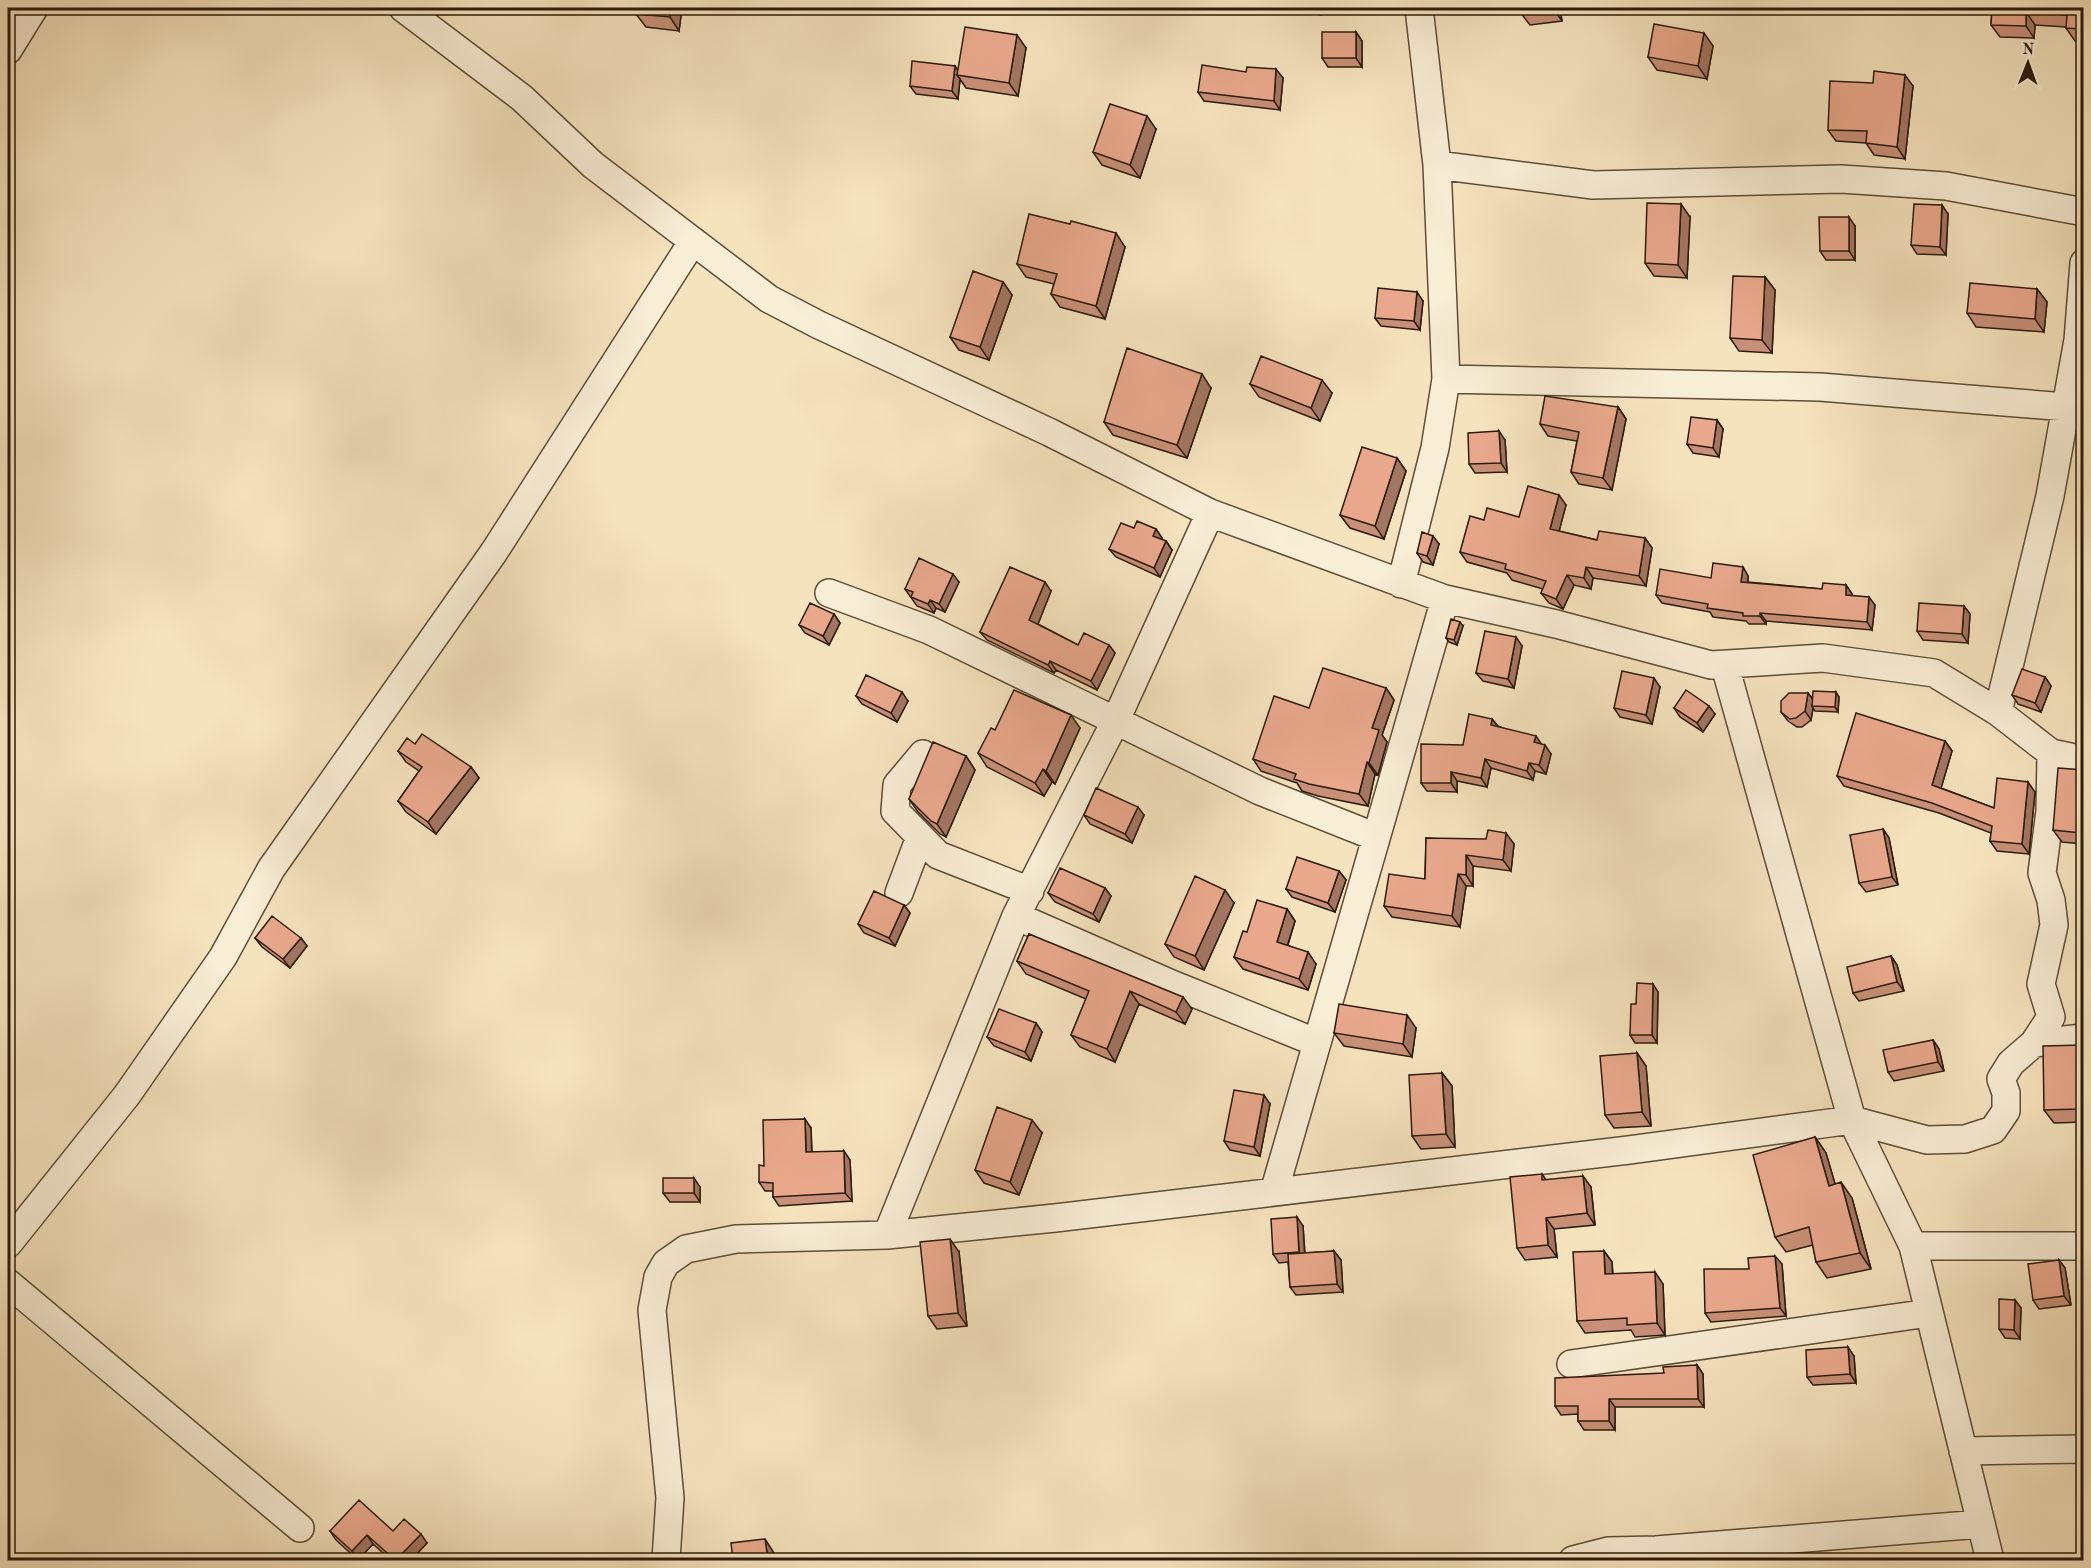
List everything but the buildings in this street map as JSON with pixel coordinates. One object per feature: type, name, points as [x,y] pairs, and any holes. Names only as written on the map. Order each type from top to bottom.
[{"type":"street","points":[[8,50],[34,8]]},
{"type":"street","points":[[403,8],[522,98],[593,165],[769,299],[795,314],[1049,432],[1210,513],[1445,599],[1556,624],[1711,665],[1725,666],[1823,658],[1934,674],[1998,712],[2051,753],[2084,759]]},
{"type":"street","points":[[1401,584],[1435,448],[1446,379],[1437,165],[1419,8]]},
{"type":"street","points":[[1437,165],[1593,185],[1840,179],[1946,186],[2084,212]]},
{"type":"street","points":[[8,1244],[127,1095],[223,957],[271,869],[494,552],[693,241]]},
{"type":"street","points":[[1998,712],[2050,496],[2078,340],[2084,263]]},
{"type":"street","points":[[1446,379],[1820,387],[2066,407]]},
{"type":"street","points":[[888,1236],[1016,916],[1115,722],[1210,513]]},
{"type":"street","points":[[829,593],[929,630],[1260,791],[1376,837]]},
{"type":"street","points":[[1274,1192],[1315,1042],[1445,599]]},
{"type":"street","points":[[1725,666],[1852,1120],[1913,1246],[1990,1560]]},
{"type":"street","points":[[666,1560],[670,1498],[652,1310],[658,1277],[666,1263],[686,1249],[736,1239],[888,1236],[1274,1192],[1852,1120],[1927,1140],[1965,1139],[1993,1130],[2006,1111],[2006,1093],[2001,1078],[2011,1064],[2034,1043],[2051,1017],[2042,984],[2054,925],[2042,873],[2050,811],[2051,753]]},
{"type":"street","points":[[923,754],[897,785],[895,811],[938,855],[1030,891]]},
{"type":"street","points":[[899,893],[920,837]]},
{"type":"street","points":[[1016,916],[1174,985],[1315,1042]]},
{"type":"street","points":[[2034,1043],[2084,1038]]},
{"type":"street","points":[[1913,1246],[2084,1246]]},
{"type":"street","points":[[8,1283],[300,1528]]},
{"type":"street","points":[[1571,1364],[1929,1313]]},
{"type":"street","points":[[1963,1451],[2084,1449]]},
{"type":"street","points":[[1573,1560],[1608,1551],[1753,1552],[1982,1524]]}]
